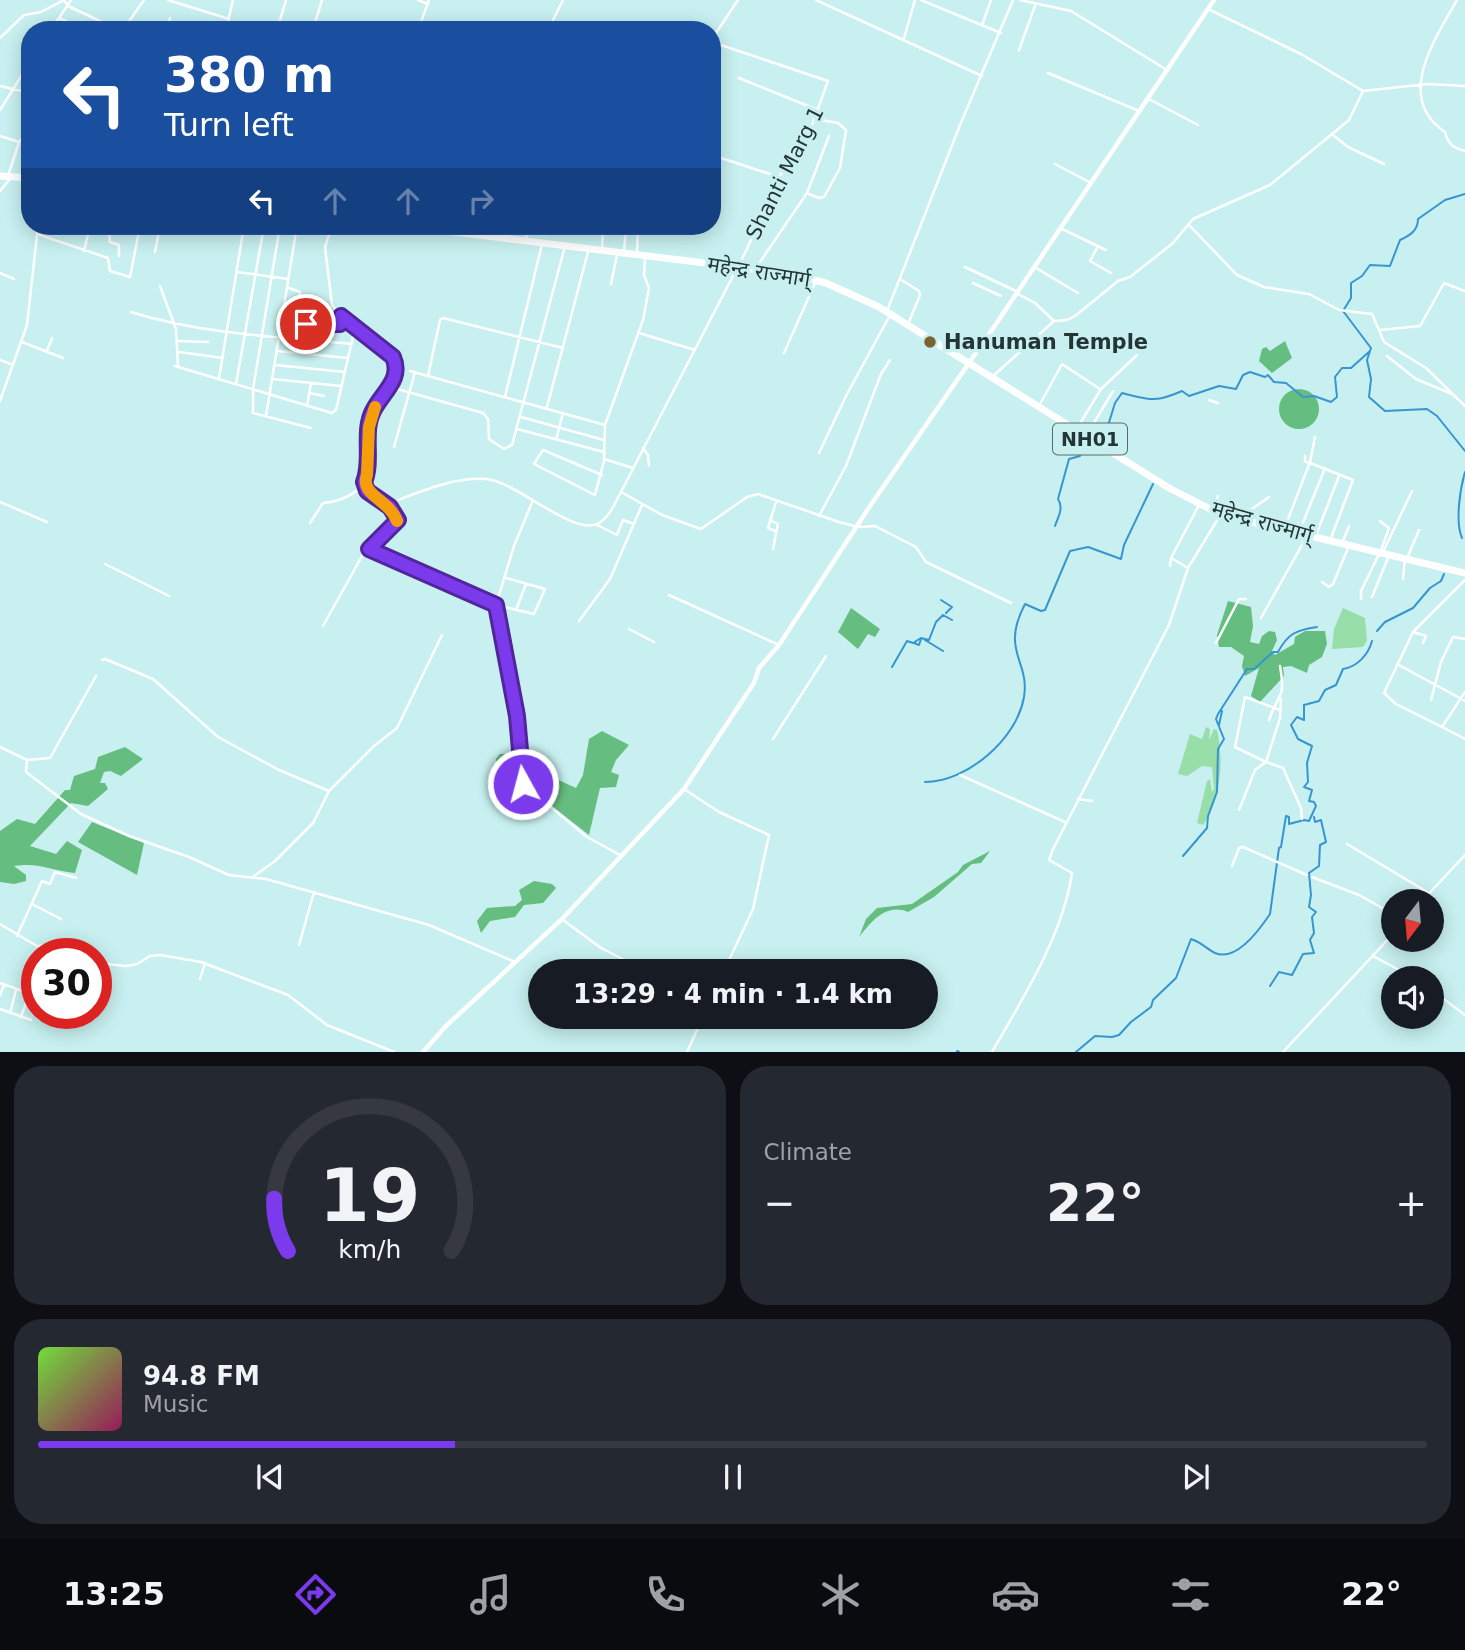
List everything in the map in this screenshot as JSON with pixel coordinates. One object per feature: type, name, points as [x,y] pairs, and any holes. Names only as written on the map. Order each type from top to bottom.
[{"type":"highway","name":"महेन्द्र राज्मार्ग्","points":[[478,235],[737,267],[816,280],[860,296],[1165,486],[1212,510],[1307,536],[1465,573]]},
{"type":"street","points":[[0,38],[24,15],[41,12],[64,0],[68,6],[101,21]]},
{"type":"street","points":[[57,21],[71,0]]},
{"type":"street","points":[[128,21],[144,0]]},
{"type":"street","points":[[169,0],[233,21]]},
{"type":"street","points":[[229,20],[233,0]]},
{"type":"street","points":[[280,21],[286,0]]},
{"type":"street","points":[[316,21],[322,0]]},
{"type":"street","points":[[418,0],[429,2],[422,21]]},
{"type":"street","points":[[552,21],[563,0]]},
{"type":"street","points":[[721,27],[738,0]]},
{"type":"street","points":[[816,0],[982,76]]},
{"type":"street","points":[[904,38],[915,0]]},
{"type":"street","points":[[921,0],[1001,33]]},
{"type":"street","points":[[982,25],[991,0]]},
{"type":"street","points":[[819,453],[846,396],[884,330],[900,279],[960,125],[1013,0]]},
{"type":"street","points":[[1020,0],[1071,11],[1167,70]]},
{"type":"street","points":[[423,1052],[446,1026],[562,919],[684,789],[754,683],[759,668],[779,645],[1214,0]]},
{"type":"street","points":[[1457,0],[1428,51],[1421,85],[1422,102],[1429,122],[1445,132],[1447,142],[1453,148],[1465,151]]},
{"type":"street","points":[[1019,50],[1036,3]]},
{"type":"street","points":[[1208,9],[1301,54],[1363,90],[1421,85],[1465,86]]},
{"type":"street","points":[[59,18],[66,21]]},
{"type":"street","name":"Shanti Marg 1","points":[[597,525],[613,507],[737,267],[779,177],[815,119],[827,79],[721,44]]},
{"type":"street","points":[[1048,73],[1139,111]]},
{"type":"street","points":[[0,110],[21,76]]},
{"type":"street","points":[[739,78],[818,110]]},
{"type":"street","points":[[0,86],[21,91]]},
{"type":"street","points":[[992,377],[1054,321],[1075,316],[1172,243],[1188,225],[1213,208],[1270,186],[1349,120],[1363,90]]},
{"type":"street","points":[[1147,99],[1198,125]]},
{"type":"street","points":[[807,193],[819,198],[824,197],[840,168],[846,130],[838,123],[815,119]]},
{"type":"street","points":[[1333,135],[1348,147],[1384,164]]},
{"type":"street","points":[[0,136],[19,142]]},
{"type":"street","points":[[763,271],[760,262],[807,193],[828,136]]},
{"type":"street","points":[[0,191],[21,140]]},
{"type":"street","points":[[721,158],[779,177]]},
{"type":"street","points":[[1055,164],[1091,183]]},
{"type":"street","points":[[1188,225],[1237,275],[1264,287],[1309,294],[1322,303],[1344,311],[1372,314],[1384,342],[1426,368],[1465,406]]},
{"type":"street","points":[[1060,228],[1106,250]]},
{"type":"street","points":[[0,401],[27,325],[37,235]]},
{"type":"street","points":[[40,235],[108,258],[110,271],[130,277],[137,235]]},
{"type":"street","points":[[84,250],[88,235]]},
{"type":"street","points":[[109,235],[110,242],[119,245],[119,256]]},
{"type":"street","points":[[155,253],[158,235]]},
{"type":"street","points":[[219,380],[243,235]]},
{"type":"street","points":[[236,384],[262,235]]},
{"type":"street","points":[[279,235],[254,389],[253,412],[311,428]]},
{"type":"street","points":[[266,416],[295,235]]},
{"type":"street","points":[[323,626],[366,549],[398,520],[387,504],[367,491],[365,484],[372,411],[390,387],[396,373],[393,357],[355,328],[332,306],[325,254],[329,235]]},
{"type":"street","points":[[526,235],[526,241]]},
{"type":"street","points":[[602,250],[603,235]]},
{"type":"street","points":[[611,284],[624,235]]},
{"type":"street","points":[[637,254],[638,235]]},
{"type":"street","points":[[505,397],[542,242]]},
{"type":"street","points":[[390,387],[483,413],[488,419],[489,439],[504,449],[512,445],[566,245]]},
{"type":"street","points":[[1098,246],[1090,261],[1111,273]]},
{"type":"street","points":[[547,409],[589,248]]},
{"type":"street","points":[[602,475],[543,450],[534,465],[595,495],[602,475],[605,425],[639,332],[649,288],[644,275],[646,255]]},
{"type":"street","points":[[965,267],[1017,292],[1035,303],[1054,321]]},
{"type":"street","points":[[1035,267],[1078,293]]},
{"type":"street","points":[[237,272],[288,279]]},
{"type":"street","points":[[0,273],[14,279]]},
{"type":"street","points":[[900,279],[919,291],[920,295],[908,325]]},
{"type":"street","points":[[784,353],[816,280]]},
{"type":"street","points":[[1378,330],[1420,326],[1444,283],[1465,291]]},
{"type":"street","points":[[974,284],[1001,296]]},
{"type":"street","points":[[160,286],[178,341],[177,366],[332,413],[336,410],[355,328]]},
{"type":"street","points":[[287,288],[300,292],[295,338]]},
{"type":"street","points":[[313,304],[316,324]]},
{"type":"street","points":[[131,312],[174,323],[227,331],[352,344]]},
{"type":"street","points":[[298,325],[340,324],[341,316]]},
{"type":"street","points":[[428,376],[441,318],[563,348]]},
{"type":"street","points":[[639,332],[695,349]]},
{"type":"street","points":[[47,351],[52,338]]},
{"type":"street","points":[[178,341],[208,342]]},
{"type":"street","points":[[22,342],[63,358]]},
{"type":"street","points":[[277,351],[348,358]]},
{"type":"street","points":[[178,352],[223,358]]},
{"type":"street","points":[[1076,430],[1101,389],[1137,355]]},
{"type":"street","points":[[1387,356],[1416,379],[1452,394]]},
{"type":"street","points":[[0,360],[14,365]]},
{"type":"street","points":[[819,516],[846,466],[881,374],[890,360]]},
{"type":"street","points":[[1039,406],[1062,364],[1101,389]]},
{"type":"street","points":[[275,365],[345,372]]},
{"type":"street","points":[[410,371],[605,425]]},
{"type":"street","points":[[394,447],[415,372]]},
{"type":"street","points":[[273,379],[341,386]]},
{"type":"street","points":[[307,405],[311,383]]},
{"type":"street","points":[[1086,436],[1113,391]]},
{"type":"street","points":[[309,393],[324,396]]},
{"type":"street","points":[[1209,400],[1218,403]]},
{"type":"street","points":[[556,440],[563,413]]},
{"type":"street","points":[[521,417],[604,440]]},
{"type":"street","points":[[517,429],[604,452]]},
{"type":"street","points":[[1284,530],[1310,462],[1315,437]]},
{"type":"street","points":[[643,448],[648,455],[649,466]]},
{"type":"street","points":[[1305,456],[1305,461],[1353,480],[1330,541]]},
{"type":"street","points":[[604,459],[633,468]]},
{"type":"street","points":[[1307,536],[1325,468]]},
{"type":"street","points":[[1261,618],[1339,474]]},
{"type":"street","points":[[387,504],[447,484],[487,479],[503,483],[575,523],[597,525],[617,535],[623,520],[634,524]]},
{"type":"street","points":[[310,523],[319,506],[355,493],[365,484]]},
{"type":"street","points":[[1361,599],[1362,591],[1383,554],[1412,491]]},
{"type":"street","points":[[621,492],[642,505],[701,529],[747,497],[758,494],[858,527],[874,526],[916,547],[926,562],[986,588],[1011,603]]},
{"type":"street","points":[[1212,510],[1218,496]]},
{"type":"street","points":[[1244,520],[1249,511],[1269,497]]},
{"type":"street","points":[[533,500],[496,605],[517,716],[523,784],[587,837],[622,856]]},
{"type":"street","points":[[775,531],[768,528],[777,501]]},
{"type":"street","points":[[0,502],[47,522]]},
{"type":"street","points":[[1170,566],[1171,558],[1198,511],[1199,503]]},
{"type":"street","points":[[579,621],[610,579],[642,505]]},
{"type":"street","points":[[992,1052],[1028,991],[1068,895],[1072,873],[1049,860],[1065,822],[1169,625],[1188,568],[1221,513]]},
{"type":"street","points":[[770,520],[778,524],[773,550]]},
{"type":"street","points":[[1372,597],[1389,528],[1380,521]]},
{"type":"street","points":[[1322,582],[1329,587],[1333,584],[1349,526]]},
{"type":"street","points":[[1403,579],[1406,559],[1419,530]]},
{"type":"street","points":[[369,549],[496,605],[534,614],[545,589],[504,577]]},
{"type":"street","points":[[1171,558],[1188,568]]},
{"type":"street","points":[[105,564],[169,596]]},
{"type":"street","points":[[1465,580],[1413,632],[1384,693],[1396,704],[1465,739]]},
{"type":"street","points":[[516,610],[526,584]]},
{"type":"street","points":[[669,595],[779,645]]},
{"type":"street","points":[[1216,643],[1239,599],[1246,599]]},
{"type":"street","points":[[629,629],[654,642]]},
{"type":"street","points":[[1413,632],[1426,636],[1423,643]]},
{"type":"street","points":[[27,760],[26,772],[94,821],[229,875],[249,878],[275,861],[313,823],[329,791],[380,739],[397,727],[442,635]]},
{"type":"street","points":[[1431,700],[1445,653],[1453,637],[1465,639]]},
{"type":"street","points":[[773,739],[826,656]]},
{"type":"street","points":[[102,660],[153,679],[218,737],[279,770],[329,791]]},
{"type":"street","points":[[1397,664],[1465,701]]},
{"type":"street","points":[[1239,810],[1255,770],[1266,762],[1282,699],[1280,666]]},
{"type":"street","points":[[0,747],[27,760],[50,758],[96,676]]},
{"type":"street","points":[[1442,727],[1465,692]]},
{"type":"street","points":[[1280,709],[1245,698],[1235,745],[1238,750],[1283,768],[1301,808],[1302,819]]},
{"type":"street","points":[[1269,720],[1273,707],[1282,699]]},
{"type":"street","points":[[960,775],[1065,822]]},
{"type":"street","points":[[684,789],[719,811],[769,835],[753,909],[730,959]]},
{"type":"street","points":[[1077,799],[1092,801]]},
{"type":"street","points":[[1347,844],[1422,889]]},
{"type":"street","points":[[1232,866],[1239,848],[1243,847],[1307,875]]},
{"type":"street","points":[[1433,889],[1465,855]]},
{"type":"street","points":[[17,936],[42,881],[50,884],[55,872],[76,878]]},
{"type":"street","points":[[254,876],[429,925],[515,962]]},
{"type":"street","points":[[1312,877],[1359,895],[1381,907]]},
{"type":"street","points":[[299,945],[314,892]]},
{"type":"street","points":[[32,904],[61,919]]},
{"type":"street","points":[[562,919],[601,948],[623,959]]},
{"type":"street","points":[[0,925],[21,938]]},
{"type":"street","points":[[1283,1052],[1381,947]]},
{"type":"street","points":[[112,966],[137,964],[146,957],[160,955],[205,963],[288,995],[327,1025],[394,1052]]},
{"type":"street","points":[[1373,956],[1392,966]]},
{"type":"street","points":[[201,979],[205,963]]},
{"type":"street","points":[[0,995],[2,984],[21,992]]},
{"type":"street","points":[[9,1013],[16,990]]},
{"type":"street","points":[[1444,999],[1465,1014]]},
{"type":"street","points":[[0,1009],[21,1018]]},
{"type":"street","points":[[687,1052],[698,1029]]},
{"type":"green space","points":[[1285,341],[1292,358],[1272,373],[1259,361],[1262,349],[1266,347],[1270,351]]},
{"type":"green space","points":[[1299,389],[1313,395],[1319,409],[1313,423],[1299,429],[1285,423],[1279,409],[1285,395]]},
{"type":"green space","points":[[1228,601],[1251,607],[1253,626],[1250,642],[1259,644],[1262,636],[1269,631],[1275,632],[1277,640],[1272,651],[1275,655],[1294,644],[1295,637],[1305,631],[1325,631],[1327,644],[1322,657],[1309,665],[1307,673],[1291,666],[1283,667],[1284,676],[1260,702],[1251,696],[1259,668],[1245,676],[1242,666],[1244,656],[1231,647],[1219,647],[1217,635]]},
{"type":"green space","points":[[851,608],[880,629],[875,637],[868,634],[858,649],[838,632]]},
{"type":"green space","points":[[1343,608],[1365,618],[1367,641],[1363,647],[1332,649],[1334,629]]},
{"type":"green space","points":[[1206,727],[1210,729],[1209,740],[1214,729],[1217,730],[1220,766],[1214,804],[1203,825],[1197,823],[1207,781],[1210,779],[1212,792],[1214,789],[1212,767],[1202,766],[1187,776],[1178,774],[1190,734],[1202,739]]},
{"type":"green space","points":[[602,731],[629,745],[616,760],[611,772],[619,775],[616,787],[600,788],[589,835],[539,796],[552,777],[576,788],[583,775],[589,739]]},
{"type":"green space","points":[[125,747],[143,759],[121,776],[110,771],[104,772],[100,783],[105,783],[108,789],[88,806],[71,803],[30,846],[56,854],[67,841],[82,850],[75,873],[38,866],[14,866],[26,875],[26,881],[14,884],[0,882],[0,831],[17,819],[35,824],[65,790],[70,790],[74,776],[95,769],[98,757]]},
{"type":"green space","points":[[500,754],[514,754],[519,778],[497,775],[496,759]]},
{"type":"green space","points":[[92,822],[144,843],[137,875],[78,842]]},
{"type":"green space","points":[[990,851],[981,863],[972,864],[934,897],[908,912],[893,910],[880,915],[859,937],[866,919],[877,908],[912,904],[958,872],[963,865]]},
{"type":"green space","points":[[534,881],[552,884],[556,888],[543,903],[524,905],[515,917],[490,921],[481,933],[477,921],[487,908],[515,906],[522,900],[519,890]]},
{"type":"waterway","points":[[1465,194],[1445,200],[1418,219],[1415,230],[1400,240],[1390,266],[1370,265],[1362,276],[1351,283],[1351,298],[1343,311],[1371,348],[1367,360],[1371,379],[1369,397],[1385,411],[1427,409],[1437,416],[1465,451]]},
{"type":"waterway","points":[[1084,431],[1087,427],[1102,431],[1107,429],[1115,403],[1122,393],[1152,399],[1182,391],[1189,396],[1219,386],[1236,389],[1243,375],[1250,372],[1265,377],[1268,375],[1274,382],[1286,383],[1303,397],[1314,396],[1331,402],[1337,397],[1335,377],[1342,368],[1351,368],[1370,351]]},
{"type":"waterway","points":[[1055,526],[1060,509],[1058,499],[1069,459],[1080,456],[1085,442],[1083,438]]},
{"type":"waterway","points":[[1462,538],[1459,515],[1465,472]]},
{"type":"waterway","points":[[925,782],[957,775],[988,755],[1001,742],[1019,713],[1024,697],[1025,684],[1017,655],[1015,634],[1025,604],[1041,611],[1045,610],[1070,551],[1088,547],[1121,559],[1124,545],[1153,484]]},
{"type":"waterway","points":[[1377,631],[1385,622],[1413,608],[1430,588],[1441,581],[1444,574]]},
{"type":"waterway","points":[[941,600],[952,607],[946,613]]},
{"type":"waterway","points":[[892,667],[907,641],[913,643],[921,638],[929,640],[936,622],[943,615],[952,620]]},
{"type":"waterway","points":[[1183,856],[1207,828],[1208,816],[1217,792],[1218,749],[1224,739],[1216,719],[1218,714],[1247,669],[1254,669],[1273,652],[1278,652],[1294,634],[1317,627]]},
{"type":"waterway","points":[[914,643],[919,645],[921,639]]},
{"type":"waterway","points":[[925,640],[943,651]]},
{"type":"waterway","points":[[1076,1052],[1095,1036],[1119,1035],[1151,1007],[1153,1000],[1176,978],[1191,939],[1215,953],[1231,953],[1247,942],[1266,920],[1270,914],[1286,816],[1289,817],[1289,824],[1309,821],[1316,806],[1309,801],[1312,790],[1304,787],[1308,782],[1307,763],[1312,746],[1298,739],[1291,725],[1297,717],[1304,720],[1304,705],[1319,701],[1325,690],[1336,685],[1343,669],[1361,660],[1372,641]]},
{"type":"waterway","points":[[1219,725],[1222,711]]},
{"type":"waterway","points":[[1270,986],[1279,972],[1292,975],[1303,954],[1314,953],[1310,940],[1314,933],[1312,917],[1316,912],[1309,907],[1309,873],[1319,866],[1320,845],[1326,842],[1321,820],[1315,822],[1314,817]]},
{"type":"slow traffic","points":[[375,407],[369,427],[367,475],[364,482],[367,491],[390,507],[397,521]]},
{"type":"place","name":"Hanuman Temple","points":[[930,342]]},
{"type":"route","points":[[306,324],[340,324],[341,316],[393,357],[396,373],[389,389],[372,411],[367,475],[364,482],[367,491],[390,507],[398,520],[369,549],[496,605],[517,716],[523,784]]}]
